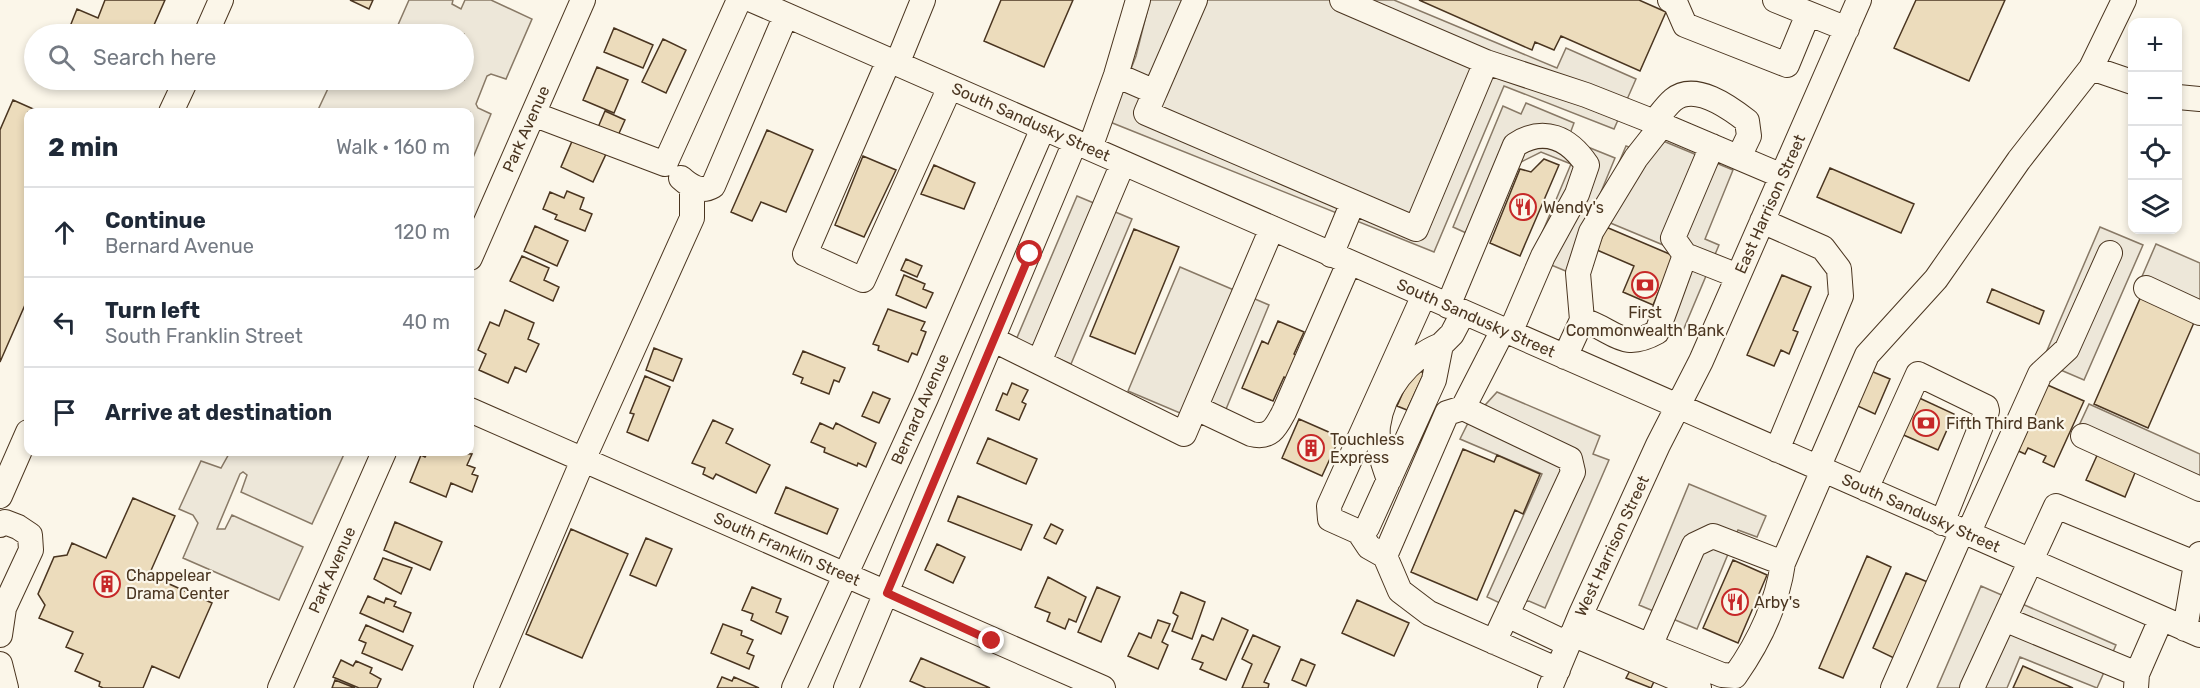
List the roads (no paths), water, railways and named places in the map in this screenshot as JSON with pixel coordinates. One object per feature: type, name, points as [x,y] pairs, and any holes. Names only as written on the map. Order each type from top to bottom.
[{"type":"street","points":[[210,24],[221,0]]},
{"type":"street","name":"Park Avenue","points":[[474,249],[583,0]]},
{"type":"street","points":[[665,164],[739,0]]},
{"type":"street","name":"South Sandusky Street","points":[[752,0],[2162,619],[2195,626]]},
{"type":"street","points":[[923,0],[864,119],[805,254],[863,280],[951,87]]},
{"type":"street","points":[[846,688],[994,340],[1116,75],[1138,0]]},
{"type":"street","points":[[1195,0],[1146,112],[1416,229],[1486,62]]},
{"type":"street","points":[[1342,0],[1486,62],[1586,95],[1782,176]]},
{"type":"street","points":[[1670,0],[1675,2],[1685,25],[1787,65],[1808,14]]},
{"type":"street","points":[[1775,0],[1847,29]]},
{"type":"street","name":"East Harrison Street","points":[[1678,407],[1859,0]]},
{"type":"street","points":[[1506,615],[1650,646],[1722,675],[1736,676],[1759,638],[1779,590],[1783,563],[1867,355],[1936,279],[2019,160],[2091,68],[2124,0]]},
{"type":"street","points":[[533,114],[665,164],[692,188],[706,190],[713,186],[786,15]]},
{"type":"street","points":[[2091,68],[2128,80]]},
{"type":"street","points":[[1116,75],[1155,92]]},
{"type":"street","points":[[173,108],[181,90]]},
{"type":"street","points":[[1565,357],[1582,320],[1578,273],[1591,232],[1674,99],[1695,93],[1716,101],[1747,121],[1749,136],[1738,157]]},
{"type":"street","points":[[2182,97],[2200,99]]},
{"type":"street","name":"Bernard Avenue","points":[[794,688],[926,398],[1044,128]]},
{"type":"street","points":[[1384,556],[1455,410],[1507,332],[1543,256],[1577,194],[1587,165],[1575,147],[1550,136],[1529,136],[1515,145],[1478,231],[1455,309],[1452,334],[1441,345],[1424,352],[1402,372],[1390,393],[1378,426],[1380,457],[1389,480]]},
{"type":"street","points":[[1712,146],[1673,238],[1685,255],[1738,276]]},
{"type":"street","points":[[1039,362],[1122,163]]},
{"type":"street","points":[[486,688],[583,460],[692,218],[692,188]]},
{"type":"street","points":[[1196,408],[1251,434],[1260,436],[1273,431],[1284,412],[1340,259],[1353,202]]},
{"type":"street","points":[[1762,221],[1823,248],[1839,269],[1841,296],[1777,450]]},
{"type":"street","points":[[994,340],[1184,434],[1272,228]]},
{"type":"street","points":[[1893,688],[1958,529],[2040,374],[2067,349],[2110,254]]},
{"type":"street","points":[[1582,320],[1596,324],[1609,333],[1630,342],[1642,340],[1657,332],[1685,255]]},
{"type":"street","points":[[2146,288],[2200,313]]},
{"type":"street","points":[[1424,295],[1329,506],[1330,519],[1359,532],[1369,547],[1384,556],[1400,591],[1429,613],[1494,642],[1554,679]]},
{"type":"street","points":[[1359,532],[1367,528],[1434,380],[1441,345]]},
{"type":"street","points":[[1866,489],[1918,374],[1986,407],[1987,411],[1958,529]]},
{"type":"street","name":"West Harrison Street","points":[[1554,679],[1573,631],[1678,407]]},
{"type":"street","points":[[1455,410],[1570,459],[1573,472],[1494,642]]},
{"type":"street","name":"South Franklin Street","points":[[474,412],[1103,688]]},
{"type":"street","points":[[2083,436],[2200,489]]},
{"type":"street","points":[[0,496],[24,441]]},
{"type":"street","name":"Park Avenue","points":[[280,688],[382,456]]},
{"type":"street","points":[[1972,688],[2056,506],[2193,557],[2196,564],[2195,626]]},
{"type":"street","points":[[0,525],[5,522],[30,535],[31,550],[4,608],[0,635]]},
{"type":"street","points":[[1650,646],[1694,545],[1713,536],[1783,563]]},
{"type":"street","points":[[2004,619],[2137,681],[2162,619]]},
{"type":"street","points":[[1573,631],[1699,688]]},
{"type":"street","points":[[0,664],[6,688]]},
{"type":"place","name":"Wendy's","points":[[1523,207]]},
{"type":"place","name":"First Commonwealth Bank","points":[[1645,285]]},
{"type":"place","name":"Fifth Third Bank","points":[[1926,423]]},
{"type":"place","name":"Touchless Express","points":[[1311,448]]},
{"type":"place","name":"Chappelear Drama Center","points":[[107,584]]},
{"type":"place","name":"Arby's","points":[[1735,602]]}]
